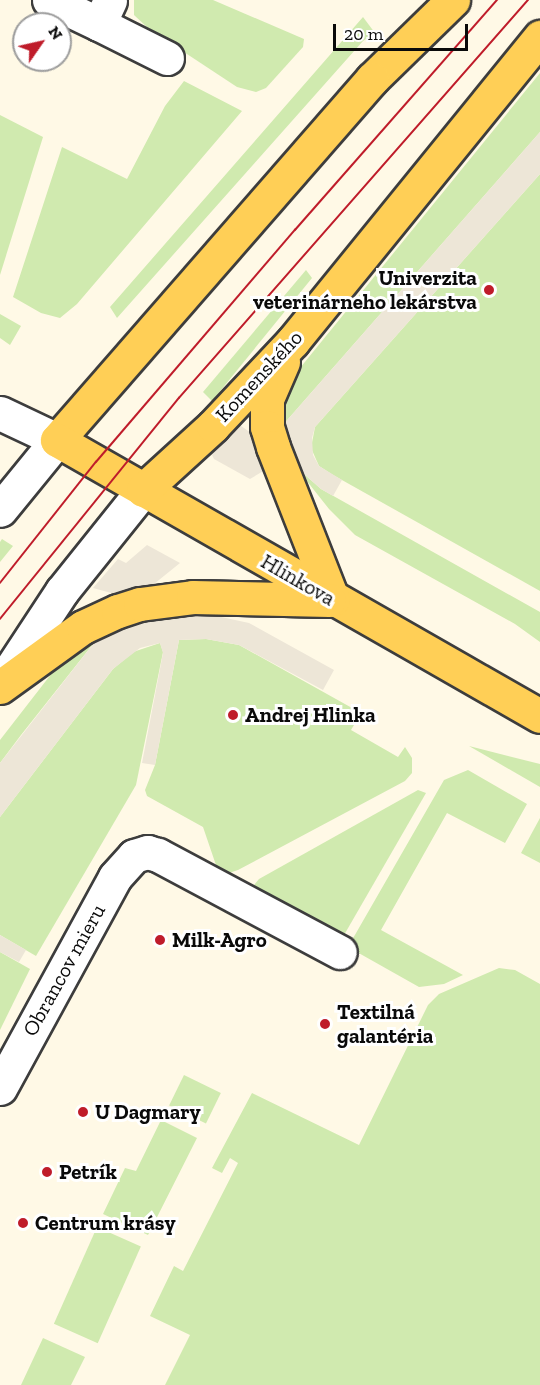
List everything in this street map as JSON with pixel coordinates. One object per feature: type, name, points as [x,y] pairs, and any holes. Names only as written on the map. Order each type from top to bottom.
[{"type":"main road","points":[[57,440],[372,79],[453,0]]},
{"type":"main road","name":"Komenského","points":[[143,490],[213,426],[293,341],[540,37]]},
{"type":"main road","points":[[0,686],[83,627],[118,610],[140,604],[193,597],[333,600],[276,456],[267,427],[266,408],[270,388],[293,341]]},
{"type":"main road","name":"Hlinkova","points":[[57,440],[333,600],[540,716]]},
{"type":"street","points":[[49,0],[104,12],[167,58]]},
{"type":"street","points":[[0,413],[57,440],[0,510]]},
{"type":"street","name":"Komenského","points":[[0,686],[62,591],[143,490]]},
{"type":"street","name":"Obrancov mieru","points":[[0,1088],[115,877],[123,865],[134,856],[147,852],[158,855],[340,952]]},
{"type":"green space","points":[[134,0],[213,0],[304,39],[303,47],[266,88],[256,92],[237,87],[149,29],[134,15]]},
{"type":"green space","points":[[363,17],[375,33],[363,41],[117,318],[110,307]]},
{"type":"green space","points":[[540,73],[540,132],[282,426],[283,405],[288,387],[300,368]]},
{"type":"green space","points":[[184,81],[242,111],[77,304],[60,318],[41,313],[13,297],[62,147],[127,179],[165,106]]},
{"type":"green space","points":[[0,115],[43,137],[0,275]]},
{"type":"green space","name":"Univerzita veterinárneho lekárstva","points":[[540,174],[540,591],[333,475],[319,466],[311,448],[315,427]]},
{"type":"green space","points":[[306,270],[312,278],[212,401],[203,392]]},
{"type":"green space","points":[[0,314],[21,326],[10,345],[0,338]]},
{"type":"green space","points":[[295,466],[321,489],[540,612],[540,642],[515,624],[355,535],[329,509]]},
{"type":"green space","points":[[2,539],[13,546],[0,562],[0,542]]},
{"type":"green space","points":[[97,639],[0,763],[0,740],[52,673],[67,659]]},
{"type":"green space","points":[[206,639],[239,645],[361,713],[351,730],[398,757],[405,747],[412,758],[412,773],[405,781],[238,870],[229,873],[218,871],[203,827],[147,796],[145,790],[155,765],[179,640]]},
{"type":"green space","points":[[160,643],[163,652],[136,785],[36,956],[0,935],[0,817],[113,669],[133,652]]},
{"type":"green space","points":[[469,746],[540,764],[540,787]]},
{"type":"green space","points":[[468,770],[527,804],[505,843],[447,813],[381,930],[463,975],[444,984],[419,987],[348,947],[444,780]]},
{"type":"green space","points":[[418,790],[426,793],[340,942],[250,890],[259,879]]},
{"type":"green space","points":[[540,818],[540,863],[521,853]]},
{"type":"green space","points":[[0,952],[30,969],[0,1030]]},
{"type":"green space","points":[[499,968],[515,970],[540,984],[540,1385],[165,1385],[190,1335],[150,1316],[174,1266],[183,1271],[238,1163],[230,1158],[222,1173],[212,1168],[252,1093],[359,1145],[428,1005],[439,994]]},
{"type":"green space","points":[[184,1075],[221,1093],[206,1124],[169,1106]]},
{"type":"green space","points":[[161,1120],[197,1138],[148,1235],[103,1214],[125,1168],[136,1171]]},
{"type":"green space","points":[[97,1227],[141,1247],[98,1343],[54,1324]]},
{"type":"green space","points":[[43,1338],[85,1357],[71,1385],[21,1385]]},
{"type":"shaded area","points":[[540,132],[540,174],[315,427],[312,438],[313,455],[319,466],[342,480],[333,496],[321,489],[295,466],[282,426]]},
{"type":"shaded area","points":[[237,423],[251,433],[265,470],[250,479],[214,459],[212,455]]},
{"type":"shaded area","points":[[147,545],[180,563],[154,584],[115,594],[93,588],[118,559],[126,563]]},
{"type":"shaded area","points":[[190,615],[212,615],[249,623],[334,670],[323,690],[239,645],[206,639],[179,640],[155,765],[142,763],[163,653],[160,643],[140,648],[113,669],[0,817],[0,763],[97,639],[133,625]]},
{"type":"shaded area","points":[[0,935],[26,950],[19,962],[0,952]]},
{"type":"tram line","points":[[0,583],[96,462],[497,0]]},
{"type":"tram line","points":[[0,619],[179,398],[528,0]]},
{"type":"place","name":"Univerzita veterinárneho lekárstva","points":[[489,290]]},
{"type":"place","name":"Andrej Hlinka","points":[[233,715]]},
{"type":"place","name":"Milk-Agro","points":[[160,940]]},
{"type":"place","name":"Textilná galantéria","points":[[325,1024]]},
{"type":"place","name":"U Dagmary","points":[[83,1112]]},
{"type":"place","name":"Petrík","points":[[47,1172]]},
{"type":"place","name":"Centrum krásy","points":[[23,1223]]}]
